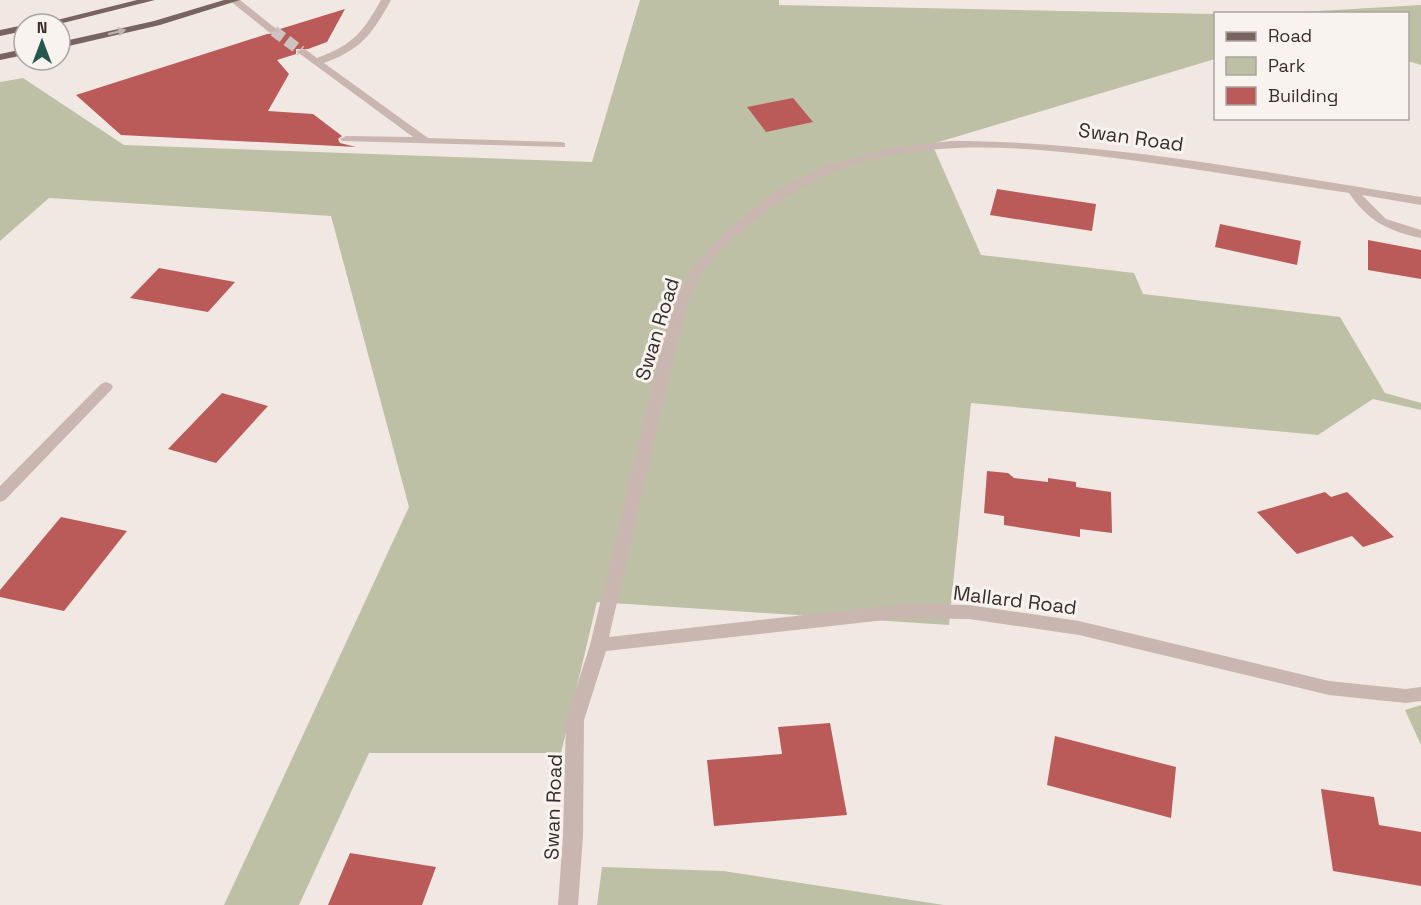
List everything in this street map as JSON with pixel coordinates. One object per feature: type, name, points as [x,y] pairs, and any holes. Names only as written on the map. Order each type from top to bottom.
[{"type":"main road","points":[[72,18],[150,0]]},
{"type":"main road","points":[[72,42],[234,0]]},
{"type":"street","points":[[234,0],[274,31]]},
{"type":"street","points":[[316,62],[346,52],[364,39],[386,0]]},
{"type":"street","points":[[301,51],[425,141]]},
{"type":"street","points":[[346,139],[561,145]]},
{"type":"street","name":"Swan Road","points":[[568,905],[573,836],[575,720],[599,645],[672,334],[685,292],[697,270],[720,244],[770,199],[824,171],[863,159],[944,145],[989,143],[1105,152],[1421,201]]},
{"type":"street","points":[[1353,190],[1367,213],[1383,224],[1421,234]]},
{"type":"street","points":[[0,496],[106,387]]},
{"type":"street","name":"Mallard Road","points":[[599,645],[903,611],[969,612],[1079,628],[1329,688],[1406,696],[1421,694]]},
{"type":"green space","points":[[640,0],[779,0],[779,5],[1214,14],[1214,59],[932,144],[981,255],[1134,273],[1143,294],[1340,317],[1385,393],[1421,403],[1421,410],[1373,399],[1318,435],[971,403],[949,625],[597,602],[561,753],[369,753],[299,905],[224,905],[409,507],[331,216],[49,198],[0,241],[0,82],[23,78],[124,145],[592,162]]},
{"type":"green space","points":[[1421,5],[1421,65],[1409,61],[1409,12],[1301,12]]},
{"type":"green space","points":[[1421,705],[1421,745],[1405,710]]},
{"type":"green space","points":[[602,867],[723,871],[944,905],[597,905]]},
{"type":"building","points":[[345,9],[327,42],[308,49],[296,49],[296,54],[277,60],[289,74],[268,111],[313,114],[342,136],[338,139],[340,143],[356,147],[121,135],[76,95],[267,34],[279,33],[280,29]]},
{"type":"building","points":[[793,98],[813,122],[766,132],[747,107]]},
{"type":"building","points":[[997,189],[1096,204],[1092,231],[990,215]]},
{"type":"building","points":[[1220,224],[1301,241],[1297,265],[1215,247]]},
{"type":"building","points":[[1368,240],[1421,250],[1421,279],[1368,270]]},
{"type":"building","points":[[159,268],[235,282],[208,312],[130,298]]},
{"type":"building","points":[[222,393],[268,406],[216,463],[168,449]]},
{"type":"building","points":[[987,471],[1008,473],[1014,478],[1048,482],[1048,478],[1076,482],[1076,487],[1111,492],[1112,533],[1080,529],[1080,537],[1004,525],[1004,516],[984,513]]},
{"type":"building","points":[[1325,492],[1331,497],[1347,492],[1394,537],[1363,547],[1352,536],[1297,554],[1257,512]]},
{"type":"building","points":[[61,517],[127,531],[64,611],[0,597],[0,590]]},
{"type":"building","points":[[830,723],[847,815],[714,826],[707,760],[782,754],[778,727]]},
{"type":"building","points":[[1055,736],[1176,767],[1171,818],[1047,785]]},
{"type":"building","points":[[1321,789],[1374,797],[1379,825],[1421,832],[1421,886],[1333,871]]},
{"type":"building","points":[[350,853],[436,867],[422,905],[328,905]]},
{"type":"tunnel","points":[[274,31],[301,51]]}]
